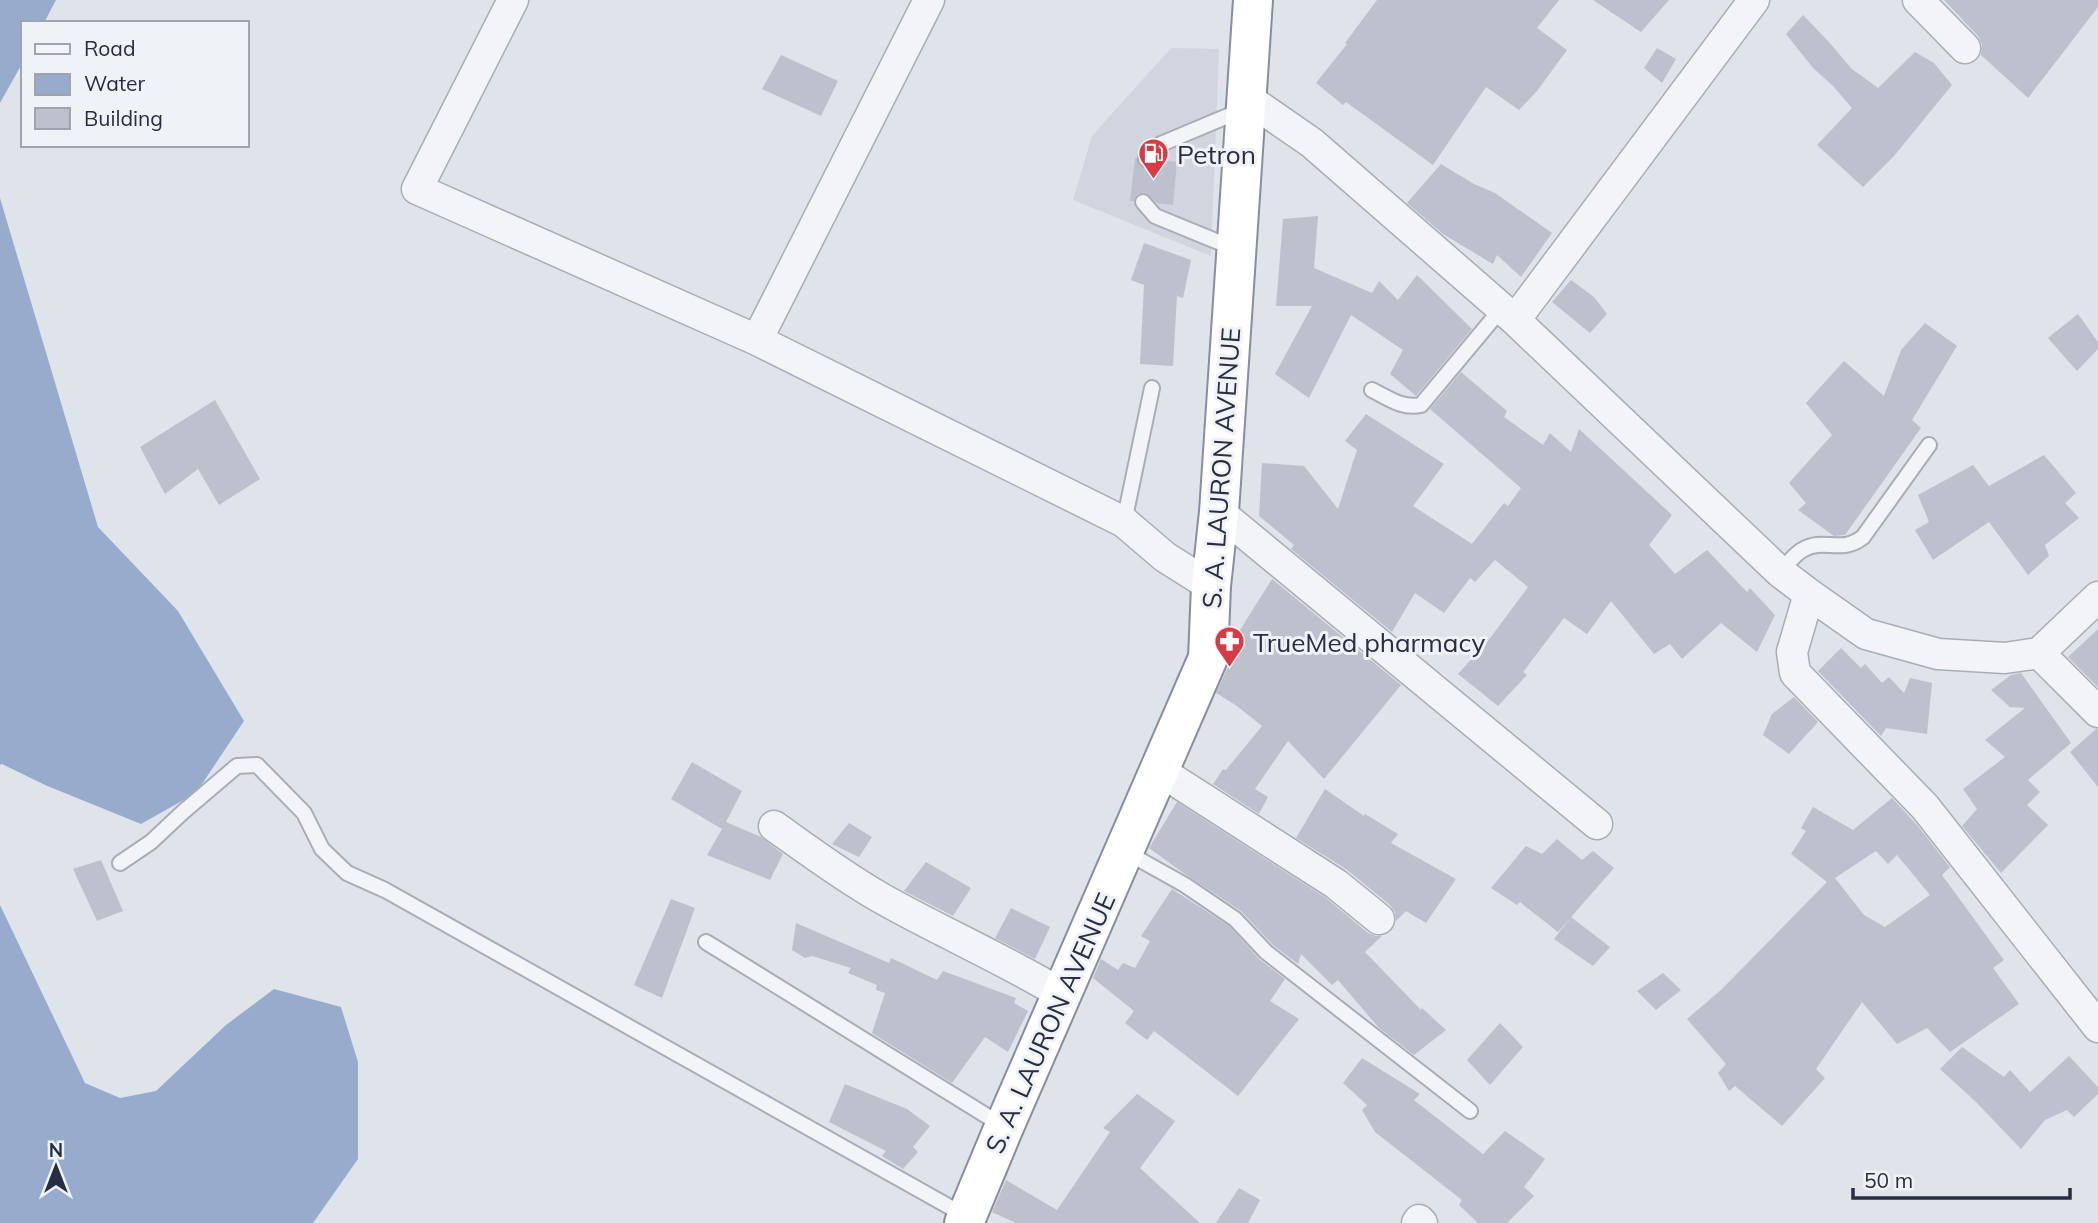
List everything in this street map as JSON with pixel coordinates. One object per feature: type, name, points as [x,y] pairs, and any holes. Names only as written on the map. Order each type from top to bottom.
[{"type":"highway","name":"S. A. LAURON AVENUE","points":[[965,1220],[1209,658],[1211,586],[1219,512],[1253,0]]},
{"type":"street","points":[[513,0],[417,188],[757,340],[1124,522],[1165,557],[1211,586]]},
{"type":"street","points":[[757,340],[929,0]]},
{"type":"street","points":[[1509,314],[1754,0]]},
{"type":"street","points":[[1918,0],[1965,48]]},
{"type":"street","points":[[1246,103],[1312,143],[1509,314],[1780,572],[1866,634],[1938,654],[2005,658],[2039,653],[2098,597]]},
{"type":"street","points":[[1219,512],[1597,824]]},
{"type":"street","points":[[1809,594],[1793,652],[1795,673],[1925,807],[2098,1027]]},
{"type":"street","points":[[2039,653],[2098,712]]},
{"type":"street","points":[[1160,771],[1336,884],[1379,919]]},
{"type":"street","points":[[774,826],[833,869],[882,899],[1063,995]]},
{"type":"street","points":[[1417,1223],[1419,1220],[1422,1223]]},
{"type":"lane","points":[[1146,159],[1161,144],[1246,103]]},
{"type":"lane","points":[[1143,202],[1155,216],[1237,250]]},
{"type":"lane","points":[[1371,390],[1404,406],[1421,405],[1509,314]]},
{"type":"lane","points":[[1124,522],[1152,388]]},
{"type":"lane","points":[[1780,572],[1803,549],[1821,545],[1844,546],[1854,544],[1863,537],[1929,445]]},
{"type":"lane","points":[[120,863],[150,842],[237,766],[257,765],[304,813],[322,849],[346,873],[385,890],[965,1220]]},
{"type":"lane","points":[[1125,851],[1185,885],[1235,919],[1266,952],[1470,1111]]},
{"type":"lane","points":[[706,942],[1004,1127]]},
{"type":"shaded area","points":[[1171,48],[1219,49],[1211,256],[1073,200],[1092,136]]},
{"type":"water","points":[[0,0],[56,0],[45,21],[21,21],[21,66],[0,103]]},
{"type":"water","points":[[0,198],[98,527],[178,611],[244,721],[196,793],[141,824],[0,765]]},
{"type":"water","points":[[0,905],[85,1083],[120,1098],[156,1091],[226,1025],[274,989],[341,1007],[358,1062],[358,1159],[313,1223],[0,1223]]},
{"type":"building","points":[[1377,0],[1559,0],[1537,28],[1567,50],[1537,91],[1519,110],[1486,87],[1433,165],[1346,102],[1343,105],[1316,83]]},
{"type":"building","points":[[1593,0],[1669,0],[1641,32]]},
{"type":"building","points":[[1944,0],[2098,0],[2098,7],[2028,98],[1981,55],[1982,44],[1978,36]]},
{"type":"building","points":[[1803,15],[1852,69],[1878,88],[1915,52],[1934,63],[1952,85],[1894,156],[1863,187],[1817,145],[1852,108],[1813,68],[1786,34]]},
{"type":"building","points":[[1657,48],[1676,59],[1662,83],[1644,68]]},
{"type":"building","points":[[781,55],[838,81],[821,116],[762,89]]},
{"type":"building","name":"Petron","points":[[1135,158],[1144,168],[1159,160],[1177,162],[1173,205],[1157,203],[1146,193],[1137,194],[1134,201],[1130,201]]},
{"type":"building","points":[[1441,164],[1495,193],[1552,233],[1521,277],[1497,255],[1493,264],[1443,234],[1407,203]]},
{"type":"building","points":[[1318,216],[1314,268],[1372,293],[1379,281],[1398,300],[1417,275],[1472,329],[1416,396],[1390,374],[1403,350],[1351,315],[1309,398],[1275,374],[1312,306],[1276,306],[1283,219]]},
{"type":"building","points":[[1144,243],[1191,260],[1183,298],[1177,296],[1173,366],[1140,364],[1144,285],[1131,280]]},
{"type":"building","points":[[1571,280],[1594,297],[1607,314],[1590,333],[1552,302]]},
{"type":"building","points":[[2078,314],[2098,342],[2098,349],[2077,371],[2048,338]]},
{"type":"building","points":[[1925,323],[1957,346],[1912,420],[1921,428],[1845,535],[1834,536],[1798,510],[1806,503],[1789,483],[1832,435],[1806,403],[1844,361],[1884,396],[1901,350]]},
{"type":"building","points":[[1461,372],[1507,411],[1504,417],[1543,445],[1550,433],[1571,452],[1579,429],[1672,515],[1649,545],[1675,574],[1707,550],[1747,592],[1750,588],[1775,615],[1757,652],[1721,623],[1682,659],[1670,644],[1654,654],[1611,601],[1587,634],[1564,618],[1523,672],[1527,675],[1498,706],[1458,674],[1491,637],[1528,587],[1495,560],[1475,582],[1470,578],[1444,613],[1415,593],[1392,632],[1291,549],[1294,545],[1259,516],[1262,463],[1304,466],[1338,509],[1357,450],[1345,441],[1366,414],[1444,464],[1413,506],[1472,544],[1504,503],[1508,506],[1521,488],[1430,409]]},
{"type":"building","points":[[215,400],[260,479],[219,505],[198,469],[165,494],[140,447]]},
{"type":"building","points":[[2044,455],[2076,493],[2065,503],[2079,518],[2045,545],[2049,556],[2028,575],[1989,522],[1933,560],[1915,530],[1929,522],[1918,495],[1973,465],[1989,486]]},
{"type":"building","points":[[1272,579],[1401,685],[1324,779],[1288,741],[1255,789],[1268,797],[1259,814],[1213,784],[1262,726],[1216,693],[1227,669],[1240,654],[1230,646]]},
{"type":"building","points":[[2098,629],[2098,687],[2068,657]]},
{"type":"building","points":[[1841,648],[1861,668],[1865,664],[1882,683],[1889,677],[1904,693],[1910,678],[1932,683],[1927,734],[1886,728],[1881,736],[1818,671]]},
{"type":"building","points":[[2021,673],[2071,743],[2028,780],[2040,792],[2027,805],[2048,825],[2001,873],[1962,826],[1977,809],[1963,789],[2005,757],[1985,740],[2025,708],[2010,707],[1991,690],[2011,675]]},
{"type":"building","points":[[1794,697],[1818,722],[1789,754],[1763,735],[1772,714]]},
{"type":"building","points":[[2098,729],[2098,787],[2070,752]]},
{"type":"building","points":[[692,762],[742,791],[726,822],[761,837],[783,854],[770,880],[707,855],[722,829],[671,799]]},
{"type":"building","points":[[1325,789],[1364,816],[1365,814],[1398,834],[1391,843],[1456,879],[1426,923],[1406,911],[1396,921],[1395,912],[1390,905],[1346,869],[1296,838]]},
{"type":"building","points":[[1892,798],[1950,867],[1942,875],[2004,960],[1993,968],[2019,1004],[1950,1052],[1927,1028],[1897,1044],[1862,1002],[1816,1069],[1825,1078],[1782,1126],[1735,1086],[1729,1091],[1718,1073],[1726,1064],[1687,1019],[1721,990],[1827,882],[1791,854],[1806,831],[1801,828],[1813,807],[1853,830]],"holes":[[[1876,851],[1888,864],[1897,855],[1930,895],[1885,927],[1864,915],[1835,878]]]},
{"type":"building","points":[[1177,802],[1326,898],[1368,933],[1382,936],[1365,952],[1421,1010],[1422,1008],[1446,1030],[1414,1055],[1379,1028],[1338,980],[1332,985],[1301,954],[1298,964],[1273,945],[1241,911],[1149,848]]},
{"type":"building","points":[[849,823],[872,837],[859,857],[832,844]]},
{"type":"building","points":[[1557,839],[1582,860],[1593,851],[1614,868],[1558,932],[1520,902],[1517,905],[1491,888],[1526,846],[1542,854]]},
{"type":"building","points":[[101,860],[123,911],[97,921],[73,869]]},
{"type":"building","points":[[926,862],[971,888],[953,916],[904,891]]},
{"type":"building","points":[[1172,889],[1229,926],[1259,959],[1285,979],[1270,1001],[1299,1019],[1238,1096],[1154,1031],[1147,1040],[1125,1023],[1134,1011],[1093,978],[1101,959],[1118,970],[1123,963],[1135,968],[1150,941],[1141,936]]},
{"type":"building","points":[[671,899],[695,908],[662,998],[634,985]]},
{"type":"building","points":[[1011,908],[1050,927],[1035,959],[995,938]]},
{"type":"building","points":[[1571,917],[1610,947],[1593,966],[1554,939]]},
{"type":"building","points":[[796,923],[889,963],[891,958],[937,980],[943,971],[1016,998],[1014,1003],[1028,1011],[1008,1052],[985,1037],[952,1083],[872,1033],[885,993],[876,990],[877,985],[848,973],[851,968],[812,956],[805,958],[792,950]]},
{"type":"building","points":[[1663,973],[1681,990],[1656,1010],[1637,991]]},
{"type":"building","points":[[1500,1023],[1523,1047],[1490,1085],[1467,1060]]},
{"type":"building","points":[[1962,1047],[2004,1077],[2010,1070],[2030,1092],[2069,1056],[2098,1087],[2098,1094],[2074,1117],[2067,1110],[2045,1120],[2021,1149],[1940,1069]]},
{"type":"building","points":[[1362,1058],[1420,1094],[1414,1100],[1483,1154],[1505,1131],[1545,1159],[1524,1187],[1534,1196],[1507,1223],[1478,1223],[1459,1205],[1462,1200],[1375,1132],[1362,1110],[1367,1105],[1343,1083]]},
{"type":"building","points":[[845,1084],[907,1109],[930,1126],[913,1147],[918,1152],[903,1169],[882,1156],[886,1151],[829,1122]]},
{"type":"building","points":[[1137,1094],[1175,1121],[1140,1168],[1200,1223],[1016,1223],[992,1212],[1006,1180],[1057,1210],[1110,1132],[1103,1128]]},
{"type":"building","points":[[1239,1188],[1260,1200],[1248,1223],[1216,1223]]},
{"type":"place","name":"Petron","points":[[1154,181]]},
{"type":"place","name":"TrueMed pharmacy","points":[[1230,669]]}]
